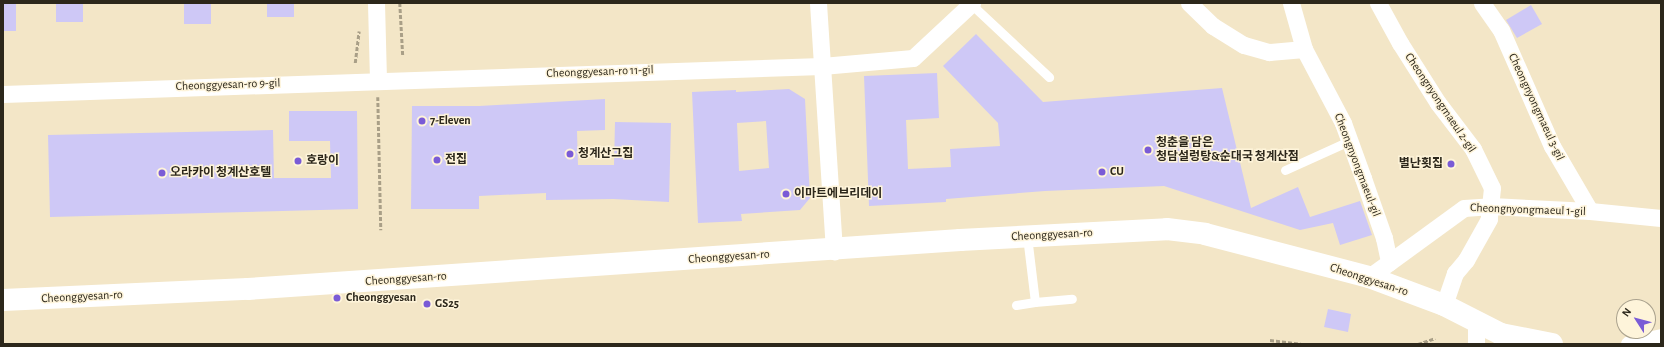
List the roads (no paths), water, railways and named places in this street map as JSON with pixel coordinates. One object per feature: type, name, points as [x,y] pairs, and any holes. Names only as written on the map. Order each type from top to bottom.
[{"type":"street","points":[[376,3],[378,79]]},
{"type":"street","points":[[818,3],[834,251]]},
{"type":"street","points":[[1189,3],[1213,26],[1244,45],[1269,52],[1304,49]]},
{"type":"street","name":"Cheongnyongmaeul-gil","points":[[1291,3],[1304,49],[1349,141],[1384,238],[1389,262]]},
{"type":"street","name":"Cheongnyongmaeul 2-gil","points":[[1378,3],[1421,76],[1473,149],[1492,188],[1491,206]]},
{"type":"street","name":"Cheongnyongmaeul 3-gil","points":[[1482,3],[1501,30],[1552,146],[1590,211]]},
{"type":"street","name":"Cheonggyesan-ro 11-gil","points":[[378,79],[822,66],[913,58],[972,4]]},
{"type":"street","name":"Cheonggyesan-ro 9-gil","points":[[3,94],[378,79]]},
{"type":"street","points":[[1444,305],[1455,273],[1466,260],[1489,219],[1491,206]]},
{"type":"street","name":"Cheongnyongmaeul 1-gil","points":[[1369,277],[1464,208],[1491,206],[1590,211],[1661,218]]},
{"type":"street","name":"Cheonggyesan-ro","points":[[3,300],[248,289],[834,251],[1027,236],[1167,229],[1205,234],[1369,277],[1444,305],[1501,334],[1552,344]]},
{"type":"street","points":[[1476,321],[1476,344]]},
{"type":"street","points":[[1629,344],[1661,337]]},
{"type":"lane","points":[[972,4],[1049,77]]},
{"type":"lane","points":[[1285,170],[1349,141]]},
{"type":"lane","points":[[1027,236],[1035,302]]},
{"type":"lane","points":[[1016,305],[1072,299]]},
{"type":"place","name":"7-Eleven","points":[[422,121]]},
{"type":"place","name":"청춘을 담은 청담설렁탕&순대국 청계산점","points":[[1148,150]]},
{"type":"place","name":"청계산그집","points":[[570,154]]},
{"type":"place","name":"전집","points":[[437,160]]},
{"type":"place","name":"호랑이","points":[[298,161]]},
{"type":"place","name":"별난횟집","points":[[1451,164]]},
{"type":"place","name":"CU","points":[[1102,172]]},
{"type":"place","name":"오라카이 청계산호텔","points":[[162,173]]},
{"type":"place","name":"이마트에브리데이","points":[[786,194]]},
{"type":"place","name":"Cheonggyesan","points":[[337,298]]},
{"type":"place","name":"GS25","points":[[427,304]]}]
